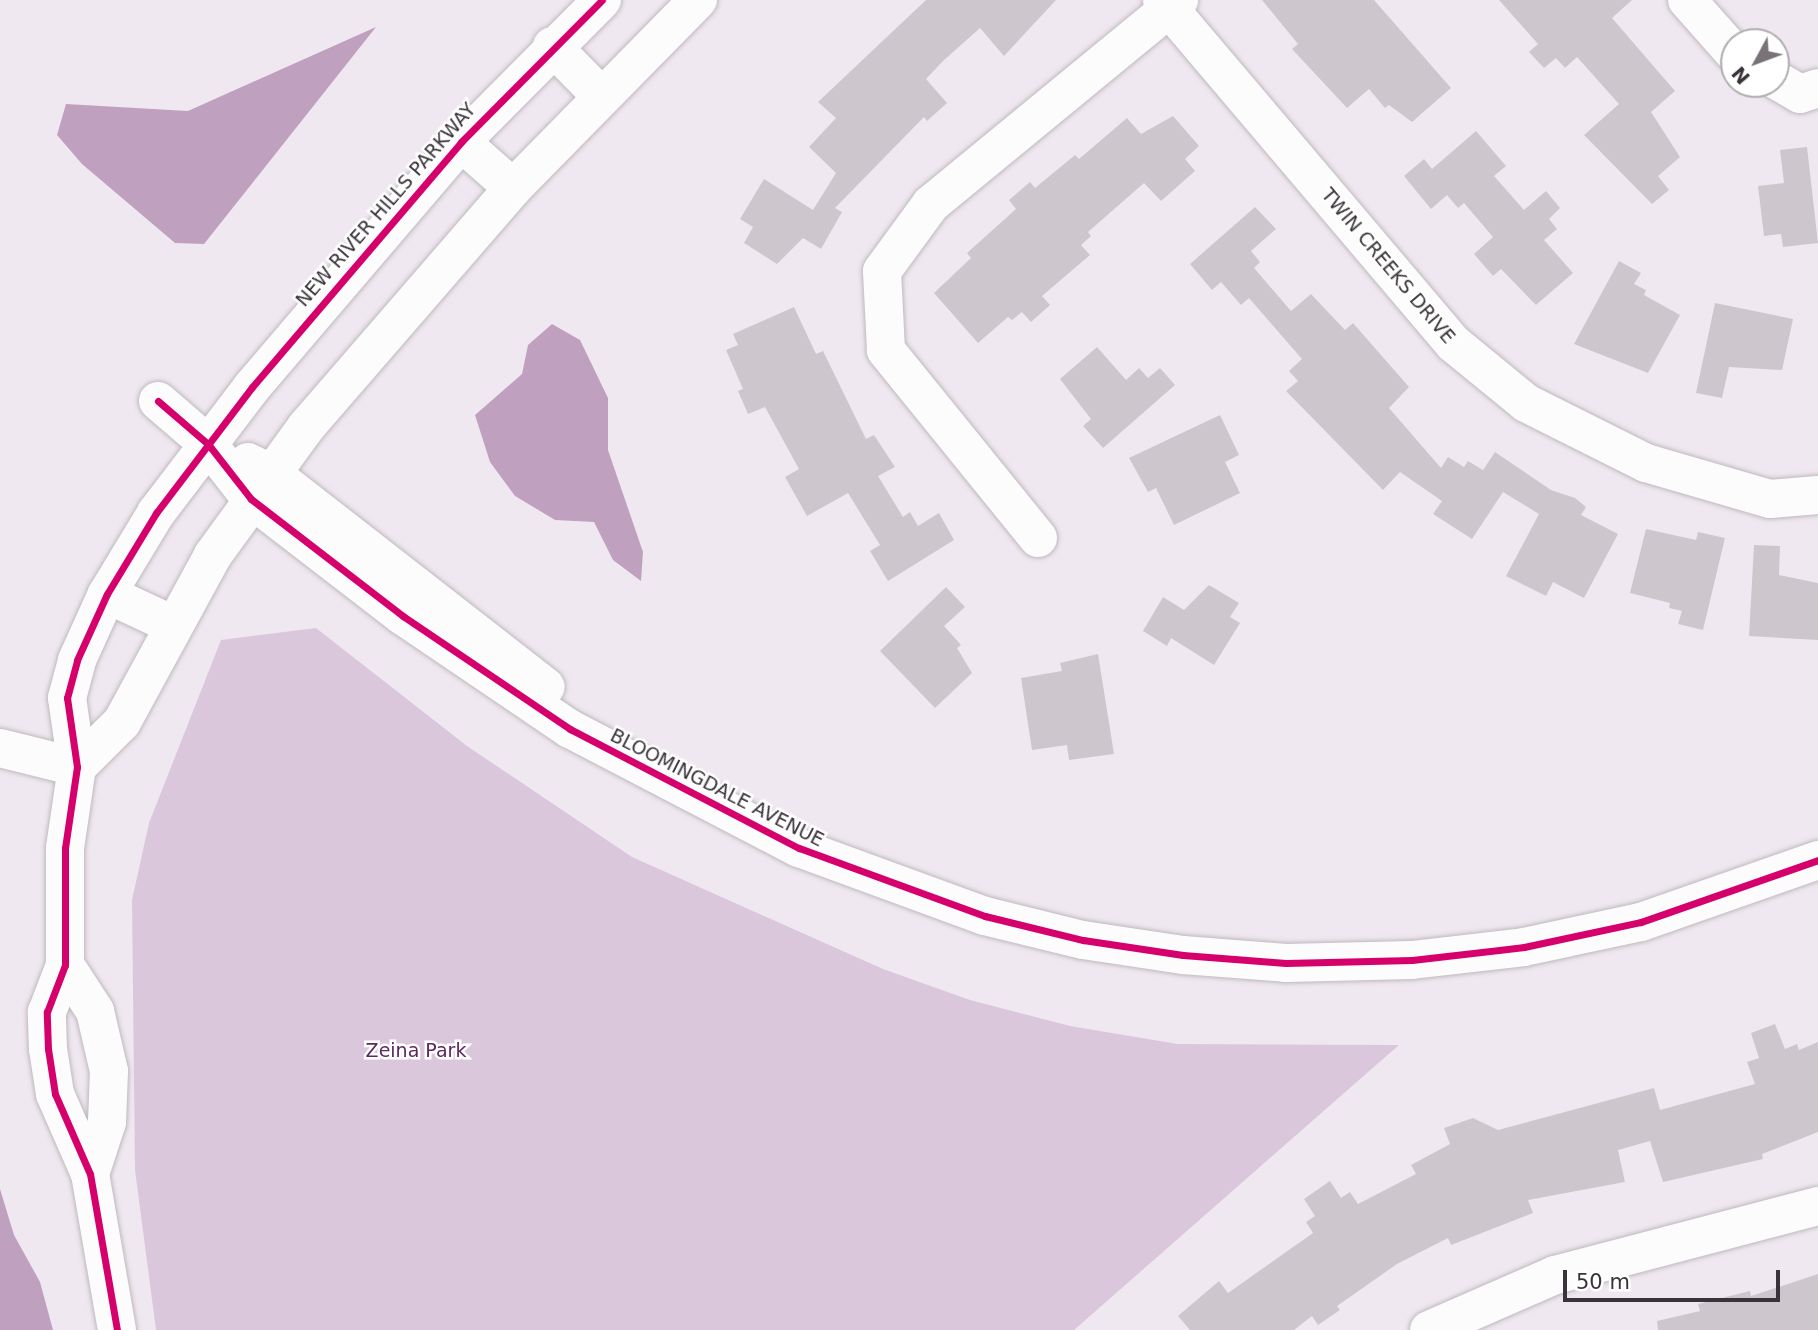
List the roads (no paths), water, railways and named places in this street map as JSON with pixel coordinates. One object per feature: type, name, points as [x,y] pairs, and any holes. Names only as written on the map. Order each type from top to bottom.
[{"type":"street","name":"NEW RIVER HILLS PARKWAY","points":[[65,965],[63,883],[77,767],[67,698],[77,660],[107,594],[208,444],[323,299],[461,142],[552,46],[602,0]]},
{"type":"street","points":[[0,748],[77,767],[122,722],[171,624],[261,486],[513,188],[698,0]]},
{"type":"street","points":[[1687,0],[1720,37]]},
{"type":"street","name":"TWIN CREEKS DRIVE","points":[[1038,538],[886,350],[882,271],[931,204],[1170,3],[1454,344],[1526,403],[1646,463],[1770,499],[1818,495]]},
{"type":"street","points":[[552,46],[602,97]]},
{"type":"street","points":[[1790,88],[1800,94],[1818,88]]},
{"type":"street","points":[[461,142],[513,188]]},
{"type":"street","name":"BLOOMINGDALE AVENUE","points":[[158,401],[261,486],[671,783],[822,858],[985,916],[1083,940],[1261,961],[1376,962],[1537,945],[1675,913],[1818,860]]},
{"type":"street","points":[[107,594],[171,624]]},
{"type":"street","points":[[65,965],[47,1012],[48,1049],[55,1094],[90,1174],[117,1330]]},
{"type":"street","points":[[65,965],[95,1011],[109,1071],[107,1122],[90,1174]]},
{"type":"street","points":[[1430,1330],[1555,1275],[1818,1206]]},
{"type":"park label","name":"Zeina Park","points":[[416,1051]]}]
